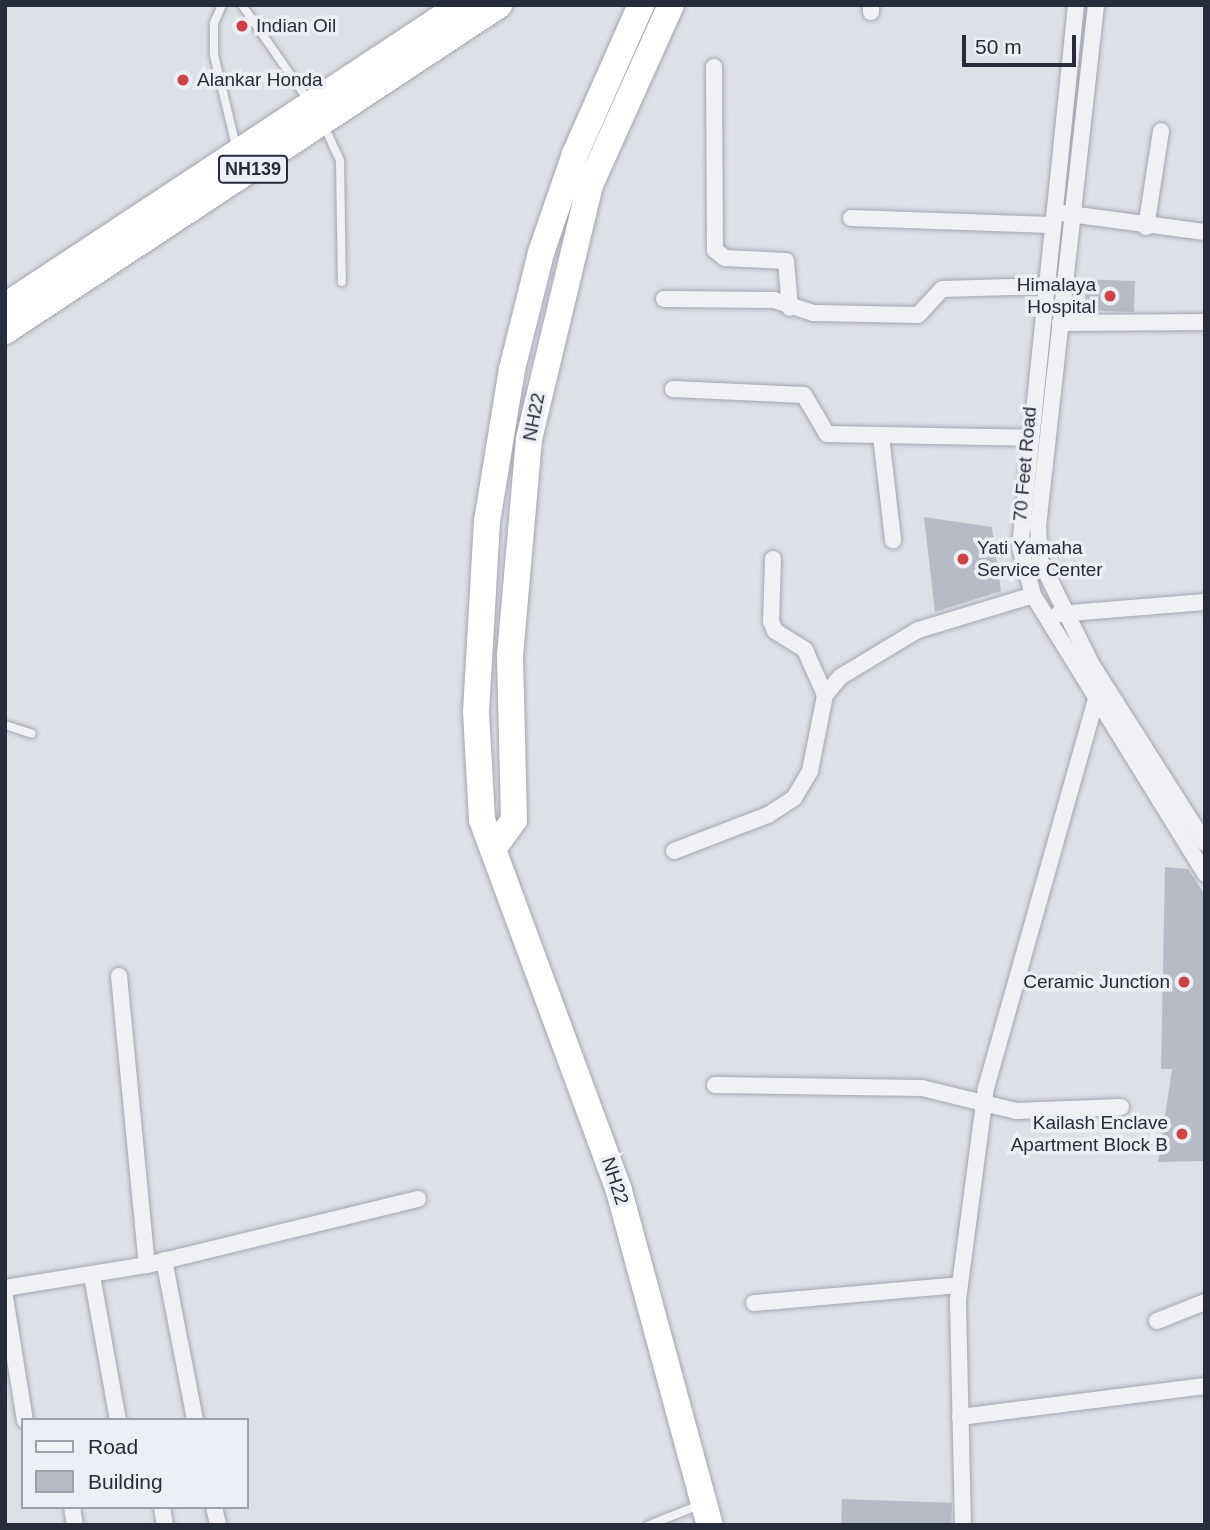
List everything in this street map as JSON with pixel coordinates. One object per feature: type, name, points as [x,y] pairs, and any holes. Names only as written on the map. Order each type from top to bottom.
[{"type":"highway","name":"NH139","points":[[5,331],[317,114],[461,5]]},
{"type":"highway","name":"NH139","points":[[5,306],[238,152],[317,114],[499,5]]},
{"type":"highway","name":"NH22","points":[[641,5],[575,154],[541,253],[512,369],[487,521],[477,642],[482,820],[495,846],[619,1191],[707,1514]]},
{"type":"highway","name":"NH22","points":[[495,846],[514,820],[510,656],[529,439],[590,185],[671,5]]},
{"type":"street","name":"70 Feet Road","points":[[1076,5],[1046,286],[1034,372],[1019,533],[1032,595],[1094,703],[1205,874]]},
{"type":"street","name":"70 Feet Road","points":[[1096,5],[1038,536],[1043,569],[1103,683],[1205,843]]},
{"type":"street","points":[[714,67],[715,250],[725,258],[786,261],[790,308]]},
{"type":"street","points":[[1146,227],[1161,131]]},
{"type":"street","points":[[851,218],[1052,218],[1072,215],[1146,227],[1205,232]]},
{"type":"street","points":[[664,299],[774,300],[790,308],[918,316],[942,289],[1046,286]]},
{"type":"street","points":[[1060,323],[1205,322]]},
{"type":"street","points":[[1034,372],[1055,375]]},
{"type":"street","points":[[673,389],[804,395],[827,434],[1028,438]]},
{"type":"street","points":[[881,436],[893,540]]},
{"type":"street","points":[[774,559],[771,621],[775,631],[805,650],[825,695]]},
{"type":"street","points":[[674,851],[768,815],[794,798],[810,771],[825,695],[840,677],[918,630],[1032,595]]},
{"type":"street","points":[[1047,618],[1064,611],[1205,602]]},
{"type":"street","points":[[963,1525],[959,1285],[983,1105],[1026,929],[1094,703],[1103,683]]},
{"type":"street","points":[[119,976],[147,1265]]},
{"type":"street","points":[[715,1085],[922,1088],[1016,1111],[1121,1107]]},
{"type":"street","points":[[5,1289],[147,1265],[418,1199]]},
{"type":"street","points":[[164,1260],[195,1418]]},
{"type":"street","points":[[92,1276],[118,1418]]},
{"type":"street","points":[[754,1303],[959,1285]]},
{"type":"street","points":[[5,1297],[25,1418]]},
{"type":"street","points":[[1157,1321],[1205,1302]]},
{"type":"street","points":[[960,1417],[1205,1386]]},
{"type":"lane","points":[[222,5],[214,23],[214,55],[238,152]]},
{"type":"lane","points":[[242,5],[317,114],[340,161],[342,282]]},
{"type":"lane","points":[[5,725],[32,734]]},
{"type":"lane","points":[[649,1525],[707,1514]]},
{"type":"building","name":"Himalaya Hospital","points":[[1086,279],[1135,281],[1134,312],[1085,310]]},
{"type":"building","name":"Yati Yamaha Service Center","points":[[924,517],[992,527],[1001,591],[935,612]]},
{"type":"building","name":"Ceramic Junction","points":[[1165,867],[1188,869],[1205,895],[1205,1161],[1158,1162],[1172,1069],[1161,1069]]},
{"type":"building","points":[[842,1499],[952,1503],[951,1525],[841,1525]]},
{"type":"place","name":"Indian Oil","points":[[242,26]]},
{"type":"place","name":"Alankar Honda","points":[[183,80]]},
{"type":"place","name":"Himalaya Hospital","points":[[1110,296]]},
{"type":"place","name":"Yati Yamaha Service Center","points":[[963,559]]},
{"type":"place","name":"Ceramic Junction","points":[[1184,982]]},
{"type":"place","name":"Kailash Enclave Apartment Block B","points":[[1182,1134]]}]
